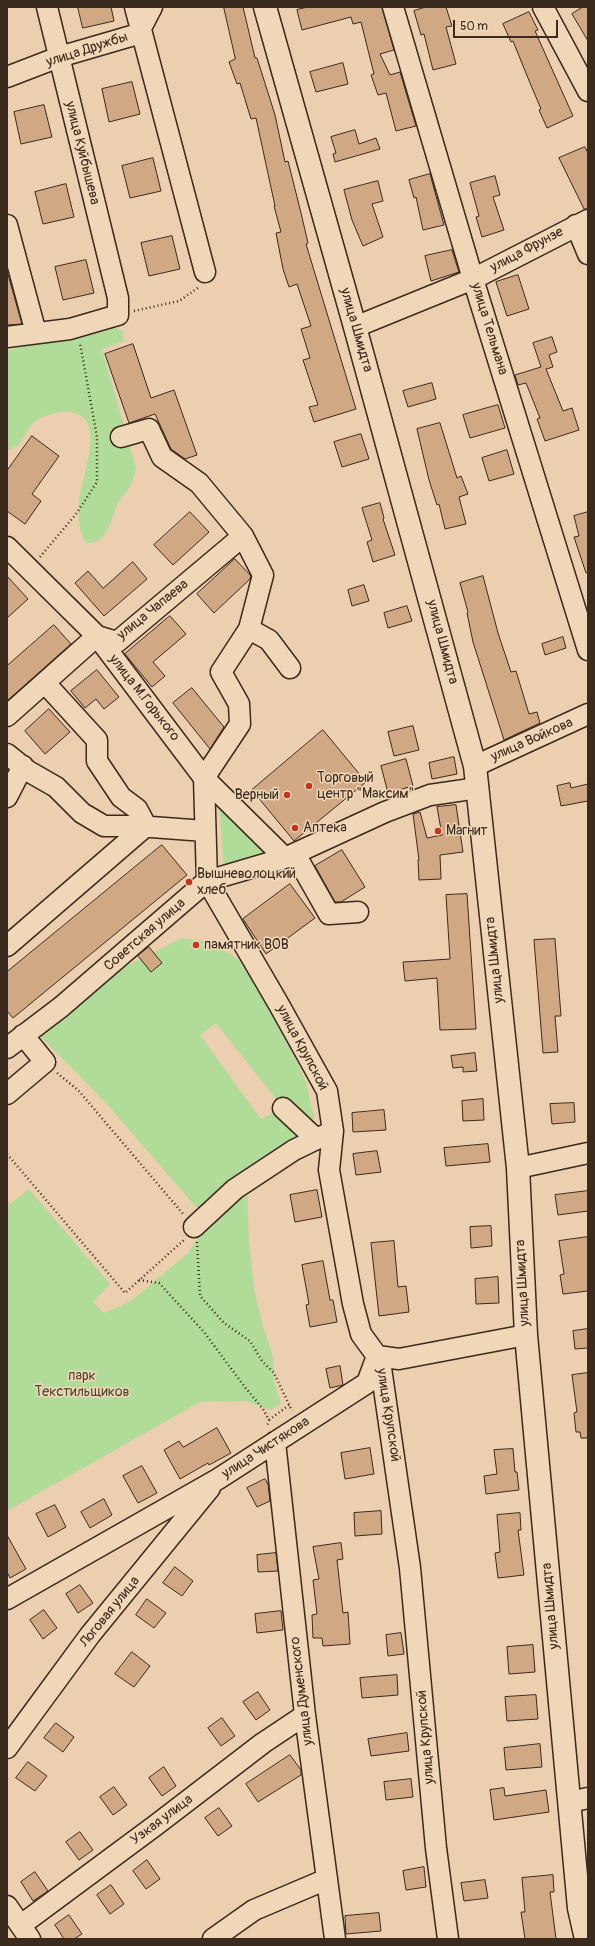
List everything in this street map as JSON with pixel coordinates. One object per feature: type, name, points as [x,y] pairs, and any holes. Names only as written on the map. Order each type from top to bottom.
[{"type":"main road","name":"улица Шмидта","points":[[265,7],[355,327],[475,766],[518,1168],[526,1335],[579,1800],[579,1908],[586,1939]]},
{"type":"street","name":"улица Куйбышева","points":[[47,7],[118,306]]},
{"type":"street","points":[[135,7],[205,272]]},
{"type":"street","name":"улица Дружбы","points":[[7,77],[59,57],[138,34],[140,27],[152,7]]},
{"type":"street","name":"улица Тельмана","points":[[393,7],[473,279],[588,650]]},
{"type":"street","points":[[544,7],[588,91]]},
{"type":"street","points":[[582,223],[588,254]]},
{"type":"street","name":"улица Фрунзе","points":[[355,327],[473,279],[582,223]]},
{"type":"street","points":[[7,225],[36,333]]},
{"type":"street","points":[[7,337],[74,328],[118,306]]},
{"type":"street","points":[[121,437],[149,429],[162,457],[200,483],[243,536],[263,575],[249,629],[221,672],[239,704],[240,724],[204,778],[207,882]]},
{"type":"street","name":"улица Чапаева","points":[[7,716],[97,636],[117,642],[243,536]]},
{"type":"street","name":"улица М.Горького","points":[[7,548],[97,636],[204,778],[290,856],[328,914],[358,912]]},
{"type":"street","points":[[249,629],[269,640],[290,668]]},
{"type":"street","points":[[45,683],[97,740],[97,761],[121,797],[137,809],[146,826]]},
{"type":"street","name":"улица Войкова","points":[[475,766],[588,714]]},
{"type":"street","points":[[7,754],[56,787],[82,812],[104,826],[146,826],[205,831]]},
{"type":"street","points":[[7,797],[23,766]]},
{"type":"street","name":"Советская улица","points":[[7,1048],[61,1007],[207,882],[290,856],[385,812],[430,795],[478,788]]},
{"type":"street","points":[[7,946],[146,826]]},
{"type":"street","name":"улица Крупской","points":[[207,882],[278,1003],[327,1091],[324,1135],[329,1170],[353,1304],[361,1334],[377,1356],[381,1368],[410,1568],[436,1848],[448,1939]]},
{"type":"street","points":[[7,1094],[45,1062],[23,1035]]},
{"type":"street","points":[[283,1108],[324,1135]]},
{"type":"street","points":[[195,1228],[235,1189],[294,1150],[324,1135]]},
{"type":"street","points":[[518,1168],[588,1153]]},
{"type":"street","points":[[377,1356],[399,1359],[526,1335]]},
{"type":"street","name":"улица Чистякова","points":[[7,1599],[218,1479],[367,1383],[377,1356]]},
{"type":"street","name":"улица Думенского","points":[[269,1446],[335,1939]]},
{"type":"street","name":"Логовая улица","points":[[7,1748],[90,1635],[218,1479]]},
{"type":"street","name":"Узкая улица","points":[[25,1932],[150,1830],[263,1742],[305,1715]]},
{"type":"street","points":[[213,1939],[254,1910],[327,1879]]},
{"type":"street","points":[[7,1906],[25,1932]]},
{"type":"path","points":[[118,306],[179,302],[198,289],[205,272]]},
{"type":"path","points":[[29,569],[76,514],[97,482],[97,437],[82,349],[74,328]]},
{"type":"path","points":[[45,1062],[78,1090],[195,1228],[200,1296],[224,1323],[250,1341],[262,1361],[274,1373],[291,1410],[305,1422]]},
{"type":"path","points":[[7,1154],[124,1292],[195,1228]]},
{"type":"path","points":[[139,1280],[159,1283],[204,1332],[263,1409],[269,1420],[269,1446]]},
{"type":"path","points":[[269,1420],[289,1405]]},
{"type":"green space","points":[[108,325],[123,331],[123,342],[102,349],[136,468],[132,482],[125,494],[119,500],[105,534],[94,542],[86,543],[79,524],[79,502],[89,455],[90,430],[86,420],[74,412],[65,411],[43,417],[33,423],[18,445],[7,451],[7,351],[33,341],[67,341]]},
{"type":"green space","points":[[219,803],[266,852],[224,872]]},
{"type":"green space","name":"парк Текстильщиков","points":[[182,938],[211,942],[244,963],[279,1023],[306,1082],[314,1117],[309,1152],[247,1189],[249,1243],[255,1294],[263,1326],[273,1356],[274,1381],[281,1404],[271,1410],[246,1401],[200,1402],[7,1511],[7,1201],[10,1204],[29,1189],[110,1284],[93,1302],[104,1313],[131,1301],[188,1253],[209,1222],[105,1102],[40,1036],[119,970]],"holes":[[[216,1023],[283,1108],[261,1119],[200,1035]]]},
{"type":"building","points":[[78,7],[111,7],[114,21],[83,28]]},
{"type":"building","points":[[224,7],[243,7],[255,58],[257,58],[275,115],[285,162],[288,161],[308,243],[306,244],[356,409],[314,422],[309,407],[318,405],[303,360],[310,358],[301,329],[311,326],[297,284],[289,287],[283,269],[276,233],[281,232],[274,206],[256,118],[251,119],[240,83],[237,84],[229,62],[235,59]]},
{"type":"building","points":[[308,7],[382,7],[394,50],[380,54],[390,75],[400,72],[416,126],[396,131],[386,93],[378,95],[371,75],[374,74],[361,22],[353,24],[351,17],[302,30],[297,10]]},
{"type":"building","points":[[426,7],[446,7],[452,26],[446,27],[456,64],[433,70],[424,34],[421,35],[414,11]]},
{"type":"building","points":[[583,7],[588,7],[588,41],[572,14]]},
{"type":"building","points":[[529,12],[538,30],[535,31],[573,116],[547,128],[539,110],[541,109],[513,41],[511,42],[503,24]]},
{"type":"building","points":[[343,63],[348,84],[316,92],[310,72]]},
{"type":"building","points":[[132,82],[140,114],[109,122],[102,89]]},
{"type":"building","points":[[44,105],[52,137],[21,144],[14,112]]},
{"type":"building","points":[[355,130],[359,144],[376,138],[380,149],[335,162],[333,154],[336,153],[331,137]]},
{"type":"building","points":[[585,147],[588,153],[588,209],[584,209],[559,158]]},
{"type":"building","points":[[153,158],[161,191],[130,198],[122,166]]},
{"type":"building","points":[[430,174],[444,225],[423,230],[416,197],[414,198],[409,180]]},
{"type":"building","points":[[495,176],[500,195],[493,197],[504,230],[482,237],[476,217],[479,216],[470,183]]},
{"type":"building","points":[[378,181],[383,201],[372,204],[383,237],[363,246],[352,220],[344,190]]},
{"type":"building","points":[[66,184],[74,217],[43,224],[35,192]]},
{"type":"building","points":[[172,236],[180,269],[149,276],[141,243]]},
{"type":"building","points":[[452,250],[459,272],[431,281],[425,256]]},
{"type":"building","points":[[86,260],[94,293],[63,300],[55,267]]},
{"type":"building","points":[[7,271],[22,324],[7,325]]},
{"type":"building","points":[[518,275],[529,309],[507,316],[496,282]]},
{"type":"building","points":[[552,337],[557,352],[549,355],[553,367],[546,369],[563,411],[572,408],[579,430],[545,441],[537,419],[540,418],[526,383],[518,385],[515,375],[541,367],[533,343]]},
{"type":"building","points":[[133,344],[151,398],[174,390],[197,455],[185,459],[171,449],[155,414],[129,423],[105,354]]},
{"type":"building","points":[[432,383],[436,399],[408,407],[403,391]]},
{"type":"building","points":[[498,405],[505,428],[470,438],[463,415]]},
{"type":"building","points":[[440,423],[457,478],[461,476],[468,494],[459,497],[466,524],[445,529],[439,504],[437,505],[429,480],[417,429]]},
{"type":"building","points":[[361,434],[369,459],[342,467],[334,442]]},
{"type":"building","points":[[32,436],[59,456],[32,494],[41,501],[25,524],[7,511],[7,471]]},
{"type":"building","points":[[507,450],[514,474],[489,481],[482,458]]},
{"type":"building","points":[[380,503],[383,519],[395,555],[373,562],[367,542],[372,540],[362,508]]},
{"type":"building","points":[[190,512],[209,532],[173,565],[154,545]]},
{"type":"building","points":[[588,512],[588,572],[586,573],[574,537],[579,536],[574,516]]},
{"type":"building","points":[[235,559],[251,576],[250,579],[214,613],[197,594]]},
{"type":"building","points":[[133,562],[147,579],[104,616],[75,583],[88,571],[103,588]]},
{"type":"building","points":[[7,576],[28,599],[7,618]]},
{"type":"building","points":[[483,576],[498,633],[511,672],[516,671],[529,714],[537,712],[540,723],[504,740],[473,642],[468,612],[460,583]]},
{"type":"building","points":[[364,585],[369,601],[352,606],[348,590]]},
{"type":"building","points":[[407,606],[412,621],[388,628],[384,613]]},
{"type":"building","points":[[170,616],[186,634],[153,662],[165,676],[152,687],[125,654]]},
{"type":"building","points":[[54,625],[71,644],[7,701],[7,666]]},
{"type":"building","points":[[563,637],[566,648],[545,655],[542,644]]},
{"type":"building","points":[[97,670],[119,697],[104,709],[96,699],[85,708],[71,691]]},
{"type":"building","points":[[192,688],[224,727],[210,749],[173,703]]},
{"type":"building","points":[[49,709],[70,732],[45,754],[25,731]]},
{"type":"building","points":[[413,726],[419,750],[394,756],[388,732]]},
{"type":"building","name":"Торговый центр \"Максим\"","points":[[323,730],[366,782],[294,841],[252,790]]},
{"type":"building","points":[[454,757],[457,774],[432,779],[429,763]]},
{"type":"building","points":[[406,759],[413,786],[388,793],[381,766]]},
{"type":"building","points":[[570,783],[571,788],[588,784],[588,801],[561,806],[557,786]]},
{"type":"building","name":"Магнит","points":[[456,805],[463,852],[440,855],[441,879],[419,880],[419,860],[413,814],[420,812],[427,838],[442,835],[437,807]]},
{"type":"building","points":[[162,845],[187,875],[13,1018],[7,1011],[7,972]]},
{"type":"building","points":[[342,850],[365,887],[341,902],[335,902],[315,866]]},
{"type":"building","points":[[290,884],[315,918],[266,954],[243,919]]},
{"type":"building","points":[[467,894],[476,1029],[440,1030],[437,978],[405,981],[403,962],[450,959],[446,895]]},
{"type":"building","points":[[555,939],[561,1016],[555,1016],[558,1052],[543,1053],[534,940]]},
{"type":"building","points":[[149,947],[162,963],[151,972],[138,956]]},
{"type":"building","points":[[475,1053],[477,1071],[463,1072],[463,1067],[453,1068],[451,1056]]},
{"type":"building","points":[[483,1099],[484,1120],[463,1121],[462,1101]]},
{"type":"building","points":[[574,1103],[575,1122],[552,1124],[550,1104]]},
{"type":"building","points":[[384,1110],[386,1130],[353,1132],[352,1113]]},
{"type":"building","points":[[488,1144],[490,1162],[446,1166],[444,1148]]},
{"type":"building","points":[[377,1151],[381,1172],[356,1175],[353,1154]]},
{"type":"building","points":[[317,1190],[322,1217],[295,1222],[290,1195]]},
{"type":"building","points":[[588,1191],[588,1211],[558,1215],[555,1195]]},
{"type":"building","points":[[491,1226],[492,1246],[471,1248],[470,1227]]},
{"type":"building","points":[[588,1237],[588,1291],[563,1294],[560,1275],[564,1274],[559,1241]]},
{"type":"building","points":[[394,1241],[398,1287],[406,1286],[409,1312],[379,1316],[371,1243]]},
{"type":"building","points":[[323,1261],[330,1300],[333,1300],[337,1322],[310,1327],[306,1305],[309,1304],[302,1265]]},
{"type":"building","points":[[498,1277],[499,1303],[476,1304],[475,1279]]},
{"type":"building","points":[[588,1329],[588,1348],[575,1349],[573,1331]]},
{"type":"building","points":[[340,1366],[343,1385],[330,1388],[326,1369]]},
{"type":"building","points":[[588,1373],[588,1438],[581,1438],[580,1432],[576,1432],[574,1413],[577,1412],[572,1375]]},
{"type":"building","points":[[217,1428],[231,1453],[209,1465],[208,1463],[180,1479],[164,1450],[179,1441],[183,1447]]},
{"type":"building","points":[[370,1448],[374,1474],[345,1479],[341,1453]]},
{"type":"building","points":[[513,1449],[515,1472],[517,1472],[519,1490],[486,1494],[484,1476],[497,1474],[494,1450]]},
{"type":"building","points":[[142,1466],[157,1493],[138,1503],[123,1476]]},
{"type":"building","points":[[265,1479],[268,1484],[270,1501],[257,1507],[247,1488]]},
{"type":"building","points":[[104,1499],[112,1515],[90,1528],[81,1512]]},
{"type":"building","points":[[55,1505],[66,1527],[48,1537],[36,1514]]},
{"type":"building","points":[[381,1511],[382,1534],[355,1536],[354,1513]]},
{"type":"building","points":[[520,1513],[521,1530],[518,1530],[524,1575],[498,1578],[495,1553],[500,1552],[497,1515]]},
{"type":"building","points":[[7,1535],[26,1569],[10,1578],[7,1572]]},
{"type":"building","points":[[341,1543],[343,1559],[337,1560],[343,1613],[348,1612],[350,1644],[323,1646],[322,1638],[313,1638],[312,1615],[317,1614],[313,1580],[319,1579],[313,1547]]},
{"type":"building","points":[[276,1553],[278,1571],[258,1572],[257,1555]]},
{"type":"building","points":[[175,1567],[193,1581],[182,1596],[163,1583]]},
{"type":"building","points":[[80,1585],[93,1603],[78,1613],[66,1594]]},
{"type":"building","points":[[147,1599],[166,1613],[154,1628],[136,1615]]},
{"type":"building","points":[[44,1610],[57,1628],[43,1639],[30,1620]]},
{"type":"building","points":[[281,1611],[283,1630],[257,1633],[255,1614]]},
{"type":"building","points":[[401,1633],[404,1654],[388,1656],[386,1635]]},
{"type":"building","points":[[533,1645],[535,1672],[509,1674],[507,1647]]},
{"type":"building","points":[[132,1652],[150,1666],[134,1687],[115,1674]]},
{"type":"building","points":[[397,1675],[398,1695],[362,1698],[360,1678]]},
{"type":"building","points":[[258,1692],[270,1710],[256,1720],[243,1702]]},
{"type":"building","points":[[536,1695],[538,1719],[507,1721],[505,1697]]},
{"type":"building","points":[[222,1718],[235,1736],[221,1746],[208,1728]]},
{"type":"building","points":[[56,1723],[74,1737],[63,1752],[44,1738]]},
{"type":"building","points":[[407,1733],[409,1751],[371,1756],[368,1739]]},
{"type":"building","points":[[540,1744],[542,1767],[506,1770],[504,1748]]},
{"type":"building","points":[[290,1755],[301,1770],[301,1775],[258,1802],[246,1784]]},
{"type":"building","points":[[28,1762],[47,1776],[35,1791],[16,1778]]},
{"type":"building","points":[[164,1767],[176,1786],[162,1796],[149,1778]]},
{"type":"building","points":[[411,1779],[413,1797],[386,1800],[384,1782]]},
{"type":"building","points":[[114,1787],[127,1805],[113,1815],[100,1797]]},
{"type":"building","points":[[504,1788],[505,1796],[546,1790],[549,1812],[494,1820],[490,1790]]},
{"type":"building","points":[[219,1808],[232,1826],[218,1836],[205,1818]]},
{"type":"building","points":[[80,1832],[93,1850],[79,1860],[66,1842]]},
{"type":"building","points":[[147,1860],[160,1879],[146,1889],[133,1871]]},
{"type":"building","points":[[424,1867],[426,1887],[406,1890],[403,1871]]},
{"type":"building","points":[[35,1872],[48,1891],[33,1901],[21,1882]]},
{"type":"building","points":[[553,1875],[554,1892],[550,1892],[556,1939],[525,1939],[521,1912],[525,1912],[522,1878]]},
{"type":"building","points":[[485,1880],[488,1898],[464,1901],[461,1883]]},
{"type":"building","points":[[111,1885],[124,1904],[110,1914],[97,1895]]},
{"type":"building","points":[[379,1913],[381,1931],[346,1934],[345,1916]]},
{"type":"building","points":[[69,1915],[82,1934],[74,1939],[64,1939],[55,1925]]},
{"type":"place","name":"Торговый центр \"Максим\"","points":[[309,786]]},
{"type":"place","name":"Верный","points":[[287,795]]},
{"type":"place","name":"Аптека","points":[[295,828]]},
{"type":"place","name":"Магнит","points":[[438,831]]},
{"type":"place","name":"Вышневолоцкий хлеб","points":[[189,882]]},
{"type":"place","name":"памятник ВОВ","points":[[196,945]]}]
